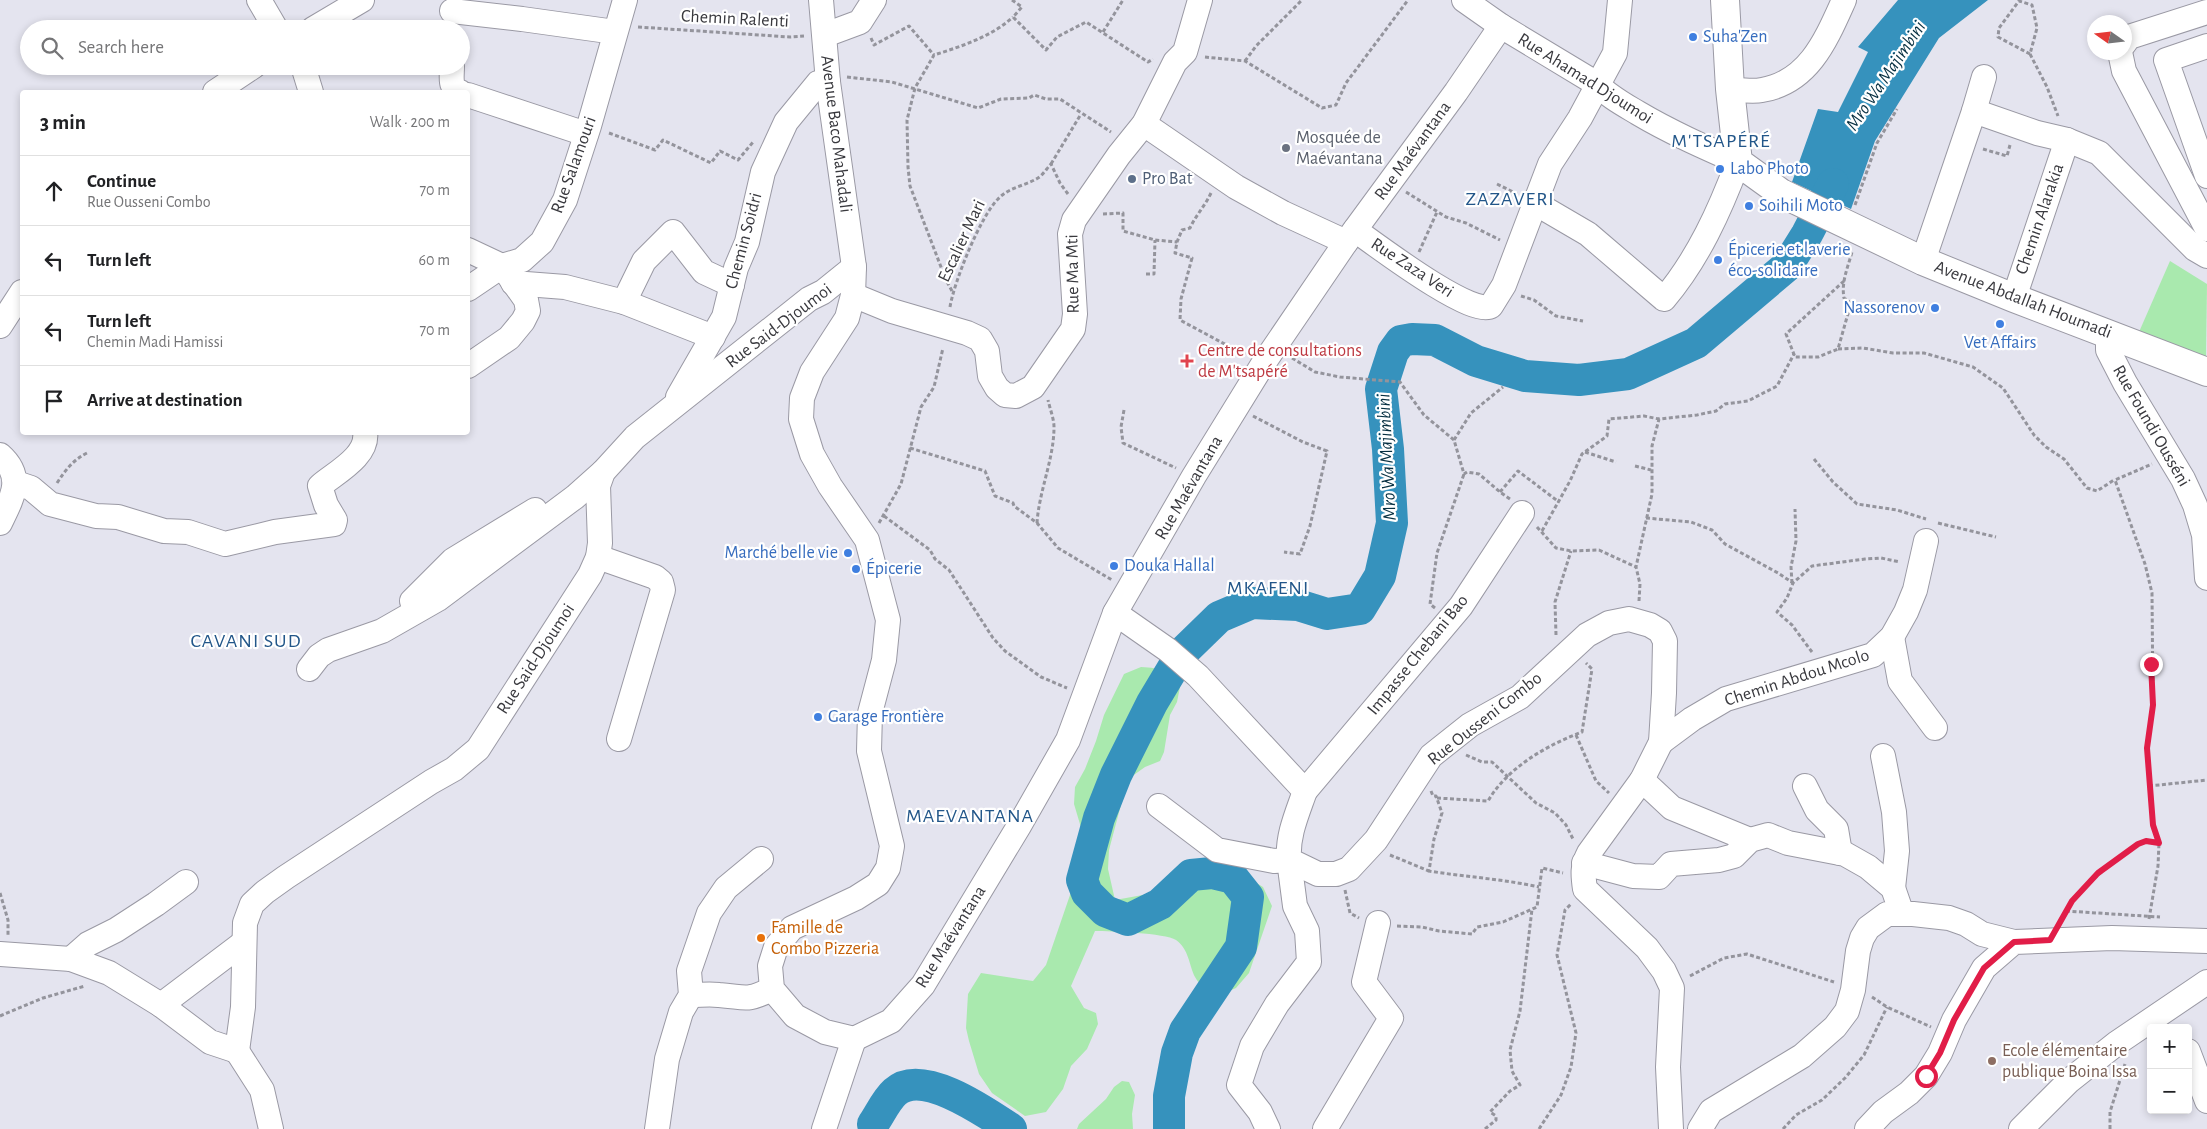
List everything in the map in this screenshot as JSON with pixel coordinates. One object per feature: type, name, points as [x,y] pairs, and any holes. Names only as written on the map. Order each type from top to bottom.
[{"type":"main road","points":[[1725,0],[1730,89],[1738,162]]},
{"type":"main road","name":"Avenue Abdallah Houmadi","points":[[1738,162],[1781,193],[1923,261],[2207,372]]},
{"type":"street","points":[[258,0],[270,20]]},
{"type":"street","points":[[328,20],[362,0]]},
{"type":"street","name":"Rue Salamouri","points":[[470,288],[507,274],[542,242],[565,200],[588,130],[625,0]]},
{"type":"street","name":"Avenue Baco Mahadali","points":[[821,0],[828,78],[854,268]]},
{"type":"street","points":[[825,34],[860,22],[874,0]]},
{"type":"street","name":"Rue Ma Mti","points":[[853,294],[892,310],[946,326],[980,339],[987,351],[990,376],[997,388],[1006,395],[1016,396],[1033,387],[1073,328],[1075,314],[1070,234],[1074,220],[1129,142],[1144,124],[1180,57],[1200,0]]},
{"type":"street","name":"Rue Ahamad Djoumoi","points":[[1464,0],[1501,26],[1597,84],[1606,94],[1670,132],[1738,162]]},
{"type":"street","name":"Rue Zaza Veri","points":[[1144,124],[1218,176],[1283,213],[1350,236],[1411,268],[1436,288],[1483,308],[1491,306],[1504,285],[1550,164],[1580,118],[1615,53],[1620,0]]},
{"type":"street","points":[[1730,89],[1760,91],[1786,84],[1806,68],[1828,37],[1844,0]]},
{"type":"street","points":[[2132,36],[2207,12]]},
{"type":"street","points":[[451,13],[522,19],[615,32]]},
{"type":"street","name":"Rue Maévantana","points":[[854,1039],[892,1021],[922,985],[1019,826],[1068,740],[1115,613],[1194,476],[1269,356],[1350,236],[1391,182],[1501,26]]},
{"type":"street","points":[[2207,46],[2166,60],[2207,176]]},
{"type":"street","points":[[2122,60],[2124,72],[2207,229]]},
{"type":"street","points":[[218,90],[240,75]]},
{"type":"street","points":[[306,75],[310,90]]},
{"type":"street","points":[[452,75],[452,85],[456,90]]},
{"type":"street","points":[[1923,261],[1984,77]]},
{"type":"street","name":"Chemin Soidri","points":[[670,410],[724,318],[736,268],[747,242],[763,172],[786,122],[818,83],[828,78]]},
{"type":"street","points":[[470,96],[588,130]]},
{"type":"street","points":[[1974,111],[2037,133],[2067,140],[2099,153],[2195,249],[2207,256]]},
{"type":"street","name":"Chemin Alarakia","points":[[2014,298],[2067,140]]},
{"type":"street","points":[[1535,203],[1588,234],[1664,299],[1690,265],[1714,219],[1738,162]]},
{"type":"street","points":[[624,302],[644,261],[672,232],[704,272],[732,288]]},
{"type":"street","points":[[470,251],[507,274],[624,302],[713,337]]},
{"type":"street","points":[[824,1129],[854,1039],[825,1032],[795,1016],[772,989],[770,966],[776,947],[792,928],[856,898],[878,884],[888,868],[892,846],[869,751],[870,713],[884,660],[888,620],[867,540],[830,486],[812,454],[801,419],[802,398],[812,372],[847,318],[853,294],[854,268]]},
{"type":"street","name":"Rue Said-Djoumoi","points":[[237,1052],[242,1007],[243,943],[245,924],[252,904],[265,892],[431,782],[454,769],[478,749],[590,575],[598,557],[600,543],[598,486],[603,472],[636,437],[809,299],[823,292],[854,268]]},
{"type":"street","points":[[470,365],[509,338],[528,311],[526,300],[507,274]]},
{"type":"street","points":[[0,326],[15,302]]},
{"type":"street","name":"Rue Foundi Ousséni","points":[[2108,333],[2108,350],[2168,457],[2183,479],[2197,508],[2204,535],[2207,578]]},
{"type":"street","points":[[16,483],[32,488],[50,504],[70,510],[96,516],[118,517],[164,531],[188,532],[225,544],[274,532],[334,524],[336,520],[326,505],[320,486],[357,456],[364,444],[365,435]]},
{"type":"street","points":[[0,456],[12,470],[16,483],[0,523]]},
{"type":"street","points":[[309,669],[319,656],[328,650],[382,632],[438,598],[582,490],[603,472]]},
{"type":"street","points":[[412,601],[453,560],[547,501],[562,486],[582,490]]},
{"type":"street","name":"Impasse Chebani Bao","points":[[1305,791],[1461,606],[1522,513]]},
{"type":"street","name":"Chemin Abdou Mcolo","points":[[1661,742],[1692,719],[1726,699],[1874,655],[1892,636],[1915,590],[1926,542]]},
{"type":"street","points":[[598,557],[655,577],[661,582],[663,590],[620,739]]},
{"type":"street","points":[[1115,613],[1168,650],[1198,676],[1305,791],[1291,831],[1288,847],[1294,906],[1307,931],[1309,962],[1277,1004],[1252,1046],[1239,1085],[1260,1112],[1268,1129]]},
{"type":"street","name":"Rue Ousseni Combo","points":[[1342,872],[1349,869],[1376,840],[1431,756],[1446,746],[1470,725],[1520,696],[1587,635],[1609,623],[1629,619],[1650,625],[1660,632],[1664,641],[1661,742],[1642,780],[1624,803],[1585,870]]},
{"type":"street","points":[[1892,636],[1900,681],[1935,728]]},
{"type":"street","points":[[1883,756],[1894,812],[1897,851],[1894,888],[1902,914]]},
{"type":"street","points":[[1642,780],[1658,797],[1672,808],[1750,840]]},
{"type":"street","points":[[1805,786],[1817,810],[1836,829],[1840,853]]},
{"type":"street","points":[[1158,806],[1217,850],[1274,861],[1289,860],[1318,874],[1342,872]]},
{"type":"street","points":[[1585,870],[1658,877],[1671,864],[1719,860],[1734,856],[1750,840],[1768,835],[1788,843],[1840,853],[1868,867],[1894,888]]},
{"type":"street","points":[[658,1129],[667,1058],[681,1012],[692,994],[689,971],[709,913],[726,888],[762,859]]},
{"type":"street","points":[[1585,870],[1664,971],[1672,988],[1668,1067],[1671,1129]]},
{"type":"street","points":[[81,963],[88,944],[124,925],[186,882]]},
{"type":"street","points":[[1700,1129],[1711,1111],[1766,1079],[1809,1050],[1835,1027],[1847,1011],[1853,990],[1858,952],[1868,928],[1887,914],[1949,918],[1966,924],[1982,934],[2014,942],[2142,938],[2207,941]]},
{"type":"street","points":[[1325,1129],[1391,1018],[1364,982],[1378,923]]},
{"type":"street","points":[[1867,1129],[1883,1112],[1909,1093],[1926,1076],[1940,1053],[1954,1020],[1984,968],[2014,942]]},
{"type":"street","points":[[161,1004],[243,943]]},
{"type":"street","points":[[0,954],[81,963],[109,973],[161,1004],[210,1042],[237,1052],[262,1090],[271,1129]]},
{"type":"street","points":[[2021,1129],[2069,1082],[2117,1043],[2165,1020],[2207,982]]},
{"type":"street","points":[[692,994],[720,995],[742,999],[756,997],[772,989]]},
{"type":"street","points":[[2192,1062],[2207,1101]]},
{"type":"path","points":[[953,292],[946,280],[910,186],[907,120],[915,88],[934,55],[999,30],[1022,7],[1012,0]]},
{"type":"path","points":[[1103,32],[1123,0]]},
{"type":"path","points":[[1245,62],[1256,46],[1302,0]]},
{"type":"path","points":[[1014,17],[1046,50],[1057,37],[1086,22],[1148,62],[1156,58],[1180,57],[1213,58],[1245,62],[1322,108],[1336,105],[1346,83],[1408,0]]},
{"type":"path","points":[[2030,54],[2037,28],[2032,5],[2020,1],[1999,28],[1998,37],[2030,54],[2047,87],[2067,140]]},
{"type":"path","points":[[860,22],[869,30],[874,45],[909,26],[934,55]]},
{"type":"path","name":"Chemin Ralenti","points":[[615,32],[627,26],[790,37],[825,34]]},
{"type":"path","points":[[828,78],[892,82],[978,108],[1001,99],[1030,98],[1034,95],[1046,99],[1060,99],[1081,114],[1129,142]]},
{"type":"path","points":[[1838,349],[1851,303],[1844,298],[1842,287],[1850,225],[1878,143],[1897,109]]},
{"type":"path","name":"Escalier Mari","points":[[867,540],[884,516],[901,484],[921,407],[934,387],[953,292],[982,224],[997,200],[1010,189],[1039,178],[1051,164],[1081,114]]},
{"type":"path","points":[[588,130],[655,150],[663,140],[711,163],[720,151],[738,160],[766,127],[776,121],[786,122]]},
{"type":"path","points":[[1963,143],[2007,156],[2016,125]]},
{"type":"path","points":[[1051,164],[1060,184],[1074,204],[1083,206],[1098,215],[1123,213],[1123,231],[1155,240],[1177,242]]},
{"type":"path","points":[[1218,176],[1205,207],[1197,214],[1190,228],[1182,230],[1177,242],[1175,254],[1192,258],[1181,299],[1180,320],[1269,356],[1315,372],[1340,377],[1400,382],[1424,414],[1454,440],[1464,474],[1437,553],[1430,604],[1449,620]]},
{"type":"path","points":[[1391,182],[1437,212],[1519,247]]},
{"type":"path","points":[[1411,268],[1437,212]]},
{"type":"path","points":[[1146,274],[1154,274],[1155,240]]},
{"type":"path","points":[[1844,281],[1786,334],[1796,357],[1818,358],[1838,349],[1863,348],[1893,353],[1924,353],[1973,367],[2003,388],[2034,435],[2046,447],[2064,459],[2087,488],[2097,491],[2115,480],[2168,457]]},
{"type":"path","points":[[1504,285],[1524,298],[1534,300],[1556,316],[1583,321]]},
{"type":"path","points":[[1542,532],[1585,452],[1606,436],[1610,419],[1644,416],[1659,419],[1697,415],[1716,411],[1725,404],[1748,401],[1777,386],[1794,354]]},
{"type":"path","points":[[1037,522],[1038,501],[1050,455],[1054,426],[1040,379]]},
{"type":"path","points":[[1454,440],[1471,413],[1503,387]]},
{"type":"path","points":[[1238,406],[1259,420],[1303,442],[1327,451],[1310,526],[1300,554],[1284,552]]},
{"type":"path","points":[[1124,410],[1121,427],[1123,443],[1194,476]]},
{"type":"path","points":[[1636,621],[1640,584],[1636,567],[1652,494],[1652,446],[1659,419]]},
{"type":"path","points":[[910,448],[985,470],[995,496],[1013,503],[1014,506],[1037,522],[1058,548],[1129,591]]},
{"type":"path","points":[[46,501],[68,467],[78,457],[89,452]]},
{"type":"path","points":[[1585,452],[1616,462]]},
{"type":"path","points":[[1814,459],[1833,482],[1857,504],[1896,510],[1996,537]]},
{"type":"path","points":[[1635,466],[1651,470]]},
{"type":"path","points":[[1500,492],[1518,470],[1558,502]]},
{"type":"path","points":[[1464,474],[1467,472],[1479,474],[1500,492],[1509,497],[1556,548],[1571,551],[1599,550],[1636,567]]},
{"type":"path","points":[[2115,480],[2145,564],[2152,593],[2153,705],[2147,748],[2153,825],[2159,843],[2158,866],[2150,916],[2142,938]]},
{"type":"path","points":[[1795,509],[1796,541],[1791,567],[1792,584],[1787,598],[1777,612],[1796,630],[1822,671]]},
{"type":"path","points":[[884,516],[930,550],[935,559],[949,570],[993,638],[1005,651],[1055,685],[1084,693]]},
{"type":"path","points":[[1646,518],[1692,522],[1712,530],[1725,544],[1778,572],[1792,584]]},
{"type":"path","points":[[1437,798],[1488,802],[1507,776],[1547,749],[1582,732],[1592,669],[1566,653],[1555,622],[1555,602],[1571,551]]},
{"type":"path","points":[[1792,584],[1812,566],[1881,558],[1920,566]]},
{"type":"path","points":[[1576,735],[1596,781],[1624,803]]},
{"type":"path","points":[[1446,746],[1482,762],[1492,762],[1536,803],[1555,814],[1566,825],[1585,870],[1565,910],[1557,955],[1576,1034],[1571,1067],[1561,1095],[1539,1129]]},
{"type":"path","points":[[2149,786],[2207,780]]},
{"type":"path","points":[[1429,871],[1434,839],[1442,813],[1437,798],[1430,789]]},
{"type":"path","points":[[2050,940],[2072,901],[2098,873],[2138,844],[2146,841],[2159,843]]},
{"type":"path","points":[[1363,853],[1390,855],[1429,871],[1487,880],[1506,880],[1539,887]]},
{"type":"path","points":[[1342,872],[1350,913],[1365,921],[1472,934],[1477,927],[1503,922],[1537,907],[1542,868],[1585,870]]},
{"type":"path","points":[[1485,1129],[1496,1120],[1496,1116],[1490,1112],[1510,1091],[1520,1085],[1512,1071],[1510,1050],[1520,1011],[1532,909]]},
{"type":"path","points":[[2066,912],[2150,916]]},
{"type":"path","points":[[1672,988],[1724,958],[1748,954],[1838,983],[1853,990]]},
{"type":"path","points":[[0,1016],[43,998],[86,986],[81,963]]},
{"type":"path","points":[[1783,1129],[1796,1115],[1822,1100],[1845,1078],[1864,1055],[1887,1007],[1947,1035]]},
{"type":"path","points":[[2110,1129],[2110,1112],[2125,1065],[2130,1036]]},
{"type":"green space","points":[[2170,261],[2207,284],[2206,357],[2139,332]]},
{"type":"green space","points":[[1141,667],[1164,671],[1180,687],[1177,702],[1170,715],[1164,752],[1160,761],[1145,767],[1131,777],[1122,801],[1109,850],[1108,869],[1115,900],[1198,885],[1242,874],[1263,887],[1272,906],[1249,973],[1236,988],[1220,995],[1206,988],[1197,980],[1184,948],[1176,940],[1149,934],[1095,931],[1071,986],[1084,1008],[1096,1013],[1098,1024],[1087,1049],[1071,1066],[1063,1089],[1046,1112],[1025,1116],[992,1093],[979,1074],[966,1028],[968,994],[981,973],[1033,981],[1046,965],[1082,860],[1085,841],[1074,804],[1075,787],[1085,769],[1104,715],[1124,674]]},
{"type":"green space","points":[[1122,1081],[1129,1082],[1135,1095],[1132,1114],[1133,1129],[1077,1129],[1079,1124]]},
{"type":"water","points":[[1898,0],[1988,0],[1939,38],[1875,141],[1851,209],[1792,182],[1818,109],[1838,112],[1868,52],[1858,47]]},
{"type":"waterway","name":"Mro Wa Majimbini","points":[[1169,1129],[1169,1096],[1177,1053],[1185,1031],[1241,947],[1248,897],[1233,878],[1212,873],[1191,875],[1160,904],[1128,920],[1105,911],[1087,893],[1082,880],[1099,818],[1116,775],[1152,703],[1182,653],[1219,617],[1252,603],[1298,605],[1327,614],[1360,609],[1380,576],[1392,523],[1388,449],[1381,389],[1393,352],[1401,341],[1412,339],[1435,340],[1476,361],[1525,376],[1579,380],[1628,374],[1696,343],[1787,266],[1807,234],[1833,184]]},
{"type":"waterway","name":"Mro Wa Majimbini","points":[[873,1124],[895,1092],[907,1086],[921,1085],[954,1095],[1011,1129]]},
{"type":"place","name":"Suha'Zen","points":[[1693,37]]},
{"type":"place","name":"Mosquée de Maévantana","points":[[1286,148]]},
{"type":"place","name":"Labo Photo","points":[[1720,169]]},
{"type":"place","name":"Pro Bat","points":[[1132,179]]},
{"type":"place","name":"Soihili Moto","points":[[1749,206]]},
{"type":"place","name":"Épicerie et laverie éco-solidaire","points":[[1718,260]]},
{"type":"place","name":"Nassorenov","points":[[1935,308]]},
{"type":"place","name":"Vet Affairs","points":[[2000,324]]},
{"type":"place","name":"Centre de consultations de M'tsapéré","points":[[1187,361]]},
{"type":"place","name":"Marché belle vie","points":[[848,553]]},
{"type":"place","name":"Douka Hallal","points":[[1114,566]]},
{"type":"place","name":"Épicerie","points":[[856,569]]},
{"type":"place","name":"Garage Frontière","points":[[818,717]]},
{"type":"place","name":"Famille de Combo Pizzeria","points":[[761,938]]},
{"type":"place","name":"Ecole élémentaire publique Boina Issa","points":[[1992,1061]]},
{"type":"district","name":"M'TSAPÉRÉ","points":[[1721,141]]},
{"type":"district","name":"ZAZAVERI","points":[[1510,199]]},
{"type":"district","name":"MKAFENI","points":[[1268,588]]},
{"type":"district","name":"CAVANI SUD","points":[[246,641]]},
{"type":"district","name":"MAEVANTANA","points":[[970,816]]},
{"type":"route","points":[[1926,1076],[1940,1053],[1954,1020],[1984,968],[2014,942],[2050,940],[2072,901],[2098,873],[2138,844],[2146,841],[2159,843],[2153,825],[2147,748],[2153,705],[2151,664]]}]
